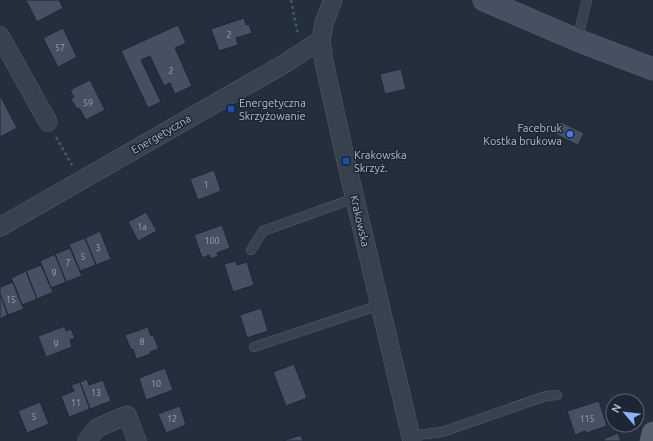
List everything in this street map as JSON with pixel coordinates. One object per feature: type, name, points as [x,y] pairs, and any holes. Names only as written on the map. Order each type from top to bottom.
[{"type":"main road","points":[[651,441],[653,433]]},
{"type":"street","points":[[484,0],[577,40],[653,69]]},
{"type":"street","name":"Krakowska","points":[[331,1],[324,23],[321,40],[327,76],[412,439]]},
{"type":"street","name":"Energetyczna","points":[[0,227],[278,68],[321,40]]},
{"type":"street","points":[[2,45],[48,122]]},
{"type":"street","points":[[87,441],[97,428],[127,414],[137,441]]},
{"type":"lane","points":[[577,40],[588,0]]},
{"type":"lane","points":[[251,250],[263,231],[355,198]]},
{"type":"lane","points":[[254,347],[380,305]]},
{"type":"lane","points":[[412,439],[442,432],[546,396],[557,395]]},
{"type":"path","points":[[291,0],[302,53]]},
{"type":"path","points":[[48,122],[80,181]]},
{"type":"building","points":[[26,0],[59,0],[63,8],[37,22]]},
{"type":"building","points":[[244,18],[246,25],[249,24],[252,33],[236,38],[238,45],[219,51],[211,29]]},
{"type":"building","points":[[178,25],[186,43],[175,48],[192,86],[175,94],[170,83],[164,86],[150,56],[141,60],[161,102],[148,108],[121,51]]},
{"type":"building","points":[[63,28],[77,57],[58,67],[43,38]]},
{"type":"building","points":[[401,69],[406,89],[385,94],[380,74]]},
{"type":"building","points":[[90,80],[105,110],[86,120],[79,108],[77,109],[71,99],[74,97],[70,90]]},
{"type":"building","points":[[0,95],[17,128],[0,137]]},
{"type":"building","name":"Facebruk Kostka brukowa","points":[[561,122],[584,133],[578,145],[555,134]]},
{"type":"building","points":[[214,170],[221,191],[198,200],[190,179]]},
{"type":"building","points":[[146,212],[157,231],[138,241],[128,222]]},
{"type":"building","points":[[222,225],[230,248],[217,253],[218,256],[211,259],[209,255],[202,258],[194,235]]},
{"type":"building","points":[[100,231],[111,259],[96,265],[85,238]]},
{"type":"building","points":[[85,238],[96,265],[80,271],[69,244]]},
{"type":"building","points":[[70,248],[82,276],[66,282],[55,254]]},
{"type":"building","points":[[55,254],[66,282],[51,288],[40,261]]},
{"type":"building","points":[[236,261],[237,265],[247,262],[254,285],[233,292],[224,264]]},
{"type":"building","points":[[41,265],[53,292],[37,299],[26,271]]},
{"type":"building","points":[[26,271],[37,299],[22,305],[11,278]]},
{"type":"building","points":[[13,282],[24,309],[8,315],[0,294],[0,287]]},
{"type":"building","points":[[0,294],[8,315],[0,319]]},
{"type":"building","points":[[261,308],[268,331],[247,338],[240,315]]},
{"type":"building","points":[[65,326],[66,331],[71,329],[75,338],[70,340],[72,347],[46,357],[38,336]]},
{"type":"building","points":[[148,327],[151,336],[153,335],[159,349],[150,352],[151,354],[136,359],[133,349],[131,350],[125,335]]},
{"type":"building","points":[[294,364],[307,398],[286,406],[273,372]]},
{"type":"building","points":[[165,368],[173,390],[146,400],[139,378]]},
{"type":"building","points":[[87,379],[89,385],[103,380],[111,401],[90,409],[80,382]]},
{"type":"building","points":[[80,382],[90,409],[69,417],[61,396],[74,391],[71,385]]},
{"type":"building","points":[[599,401],[605,420],[605,427],[575,435],[567,411]]},
{"type":"building","points":[[40,402],[49,424],[27,433],[18,411]]},
{"type":"building","points":[[180,406],[186,425],[166,433],[158,414]]},
{"type":"building","points":[[618,433],[621,441],[604,441],[604,439]]},
{"type":"building","points":[[301,435],[303,441],[283,441]]},
{"type":"place","name":"Energetyczna Skrzyżowanie","points":[[231,109]]},
{"type":"place","name":"Facebruk Kostka brukowa","points":[[570,134]]},
{"type":"place","name":"Krakowska Skrzyż.","points":[[346,161]]}]
